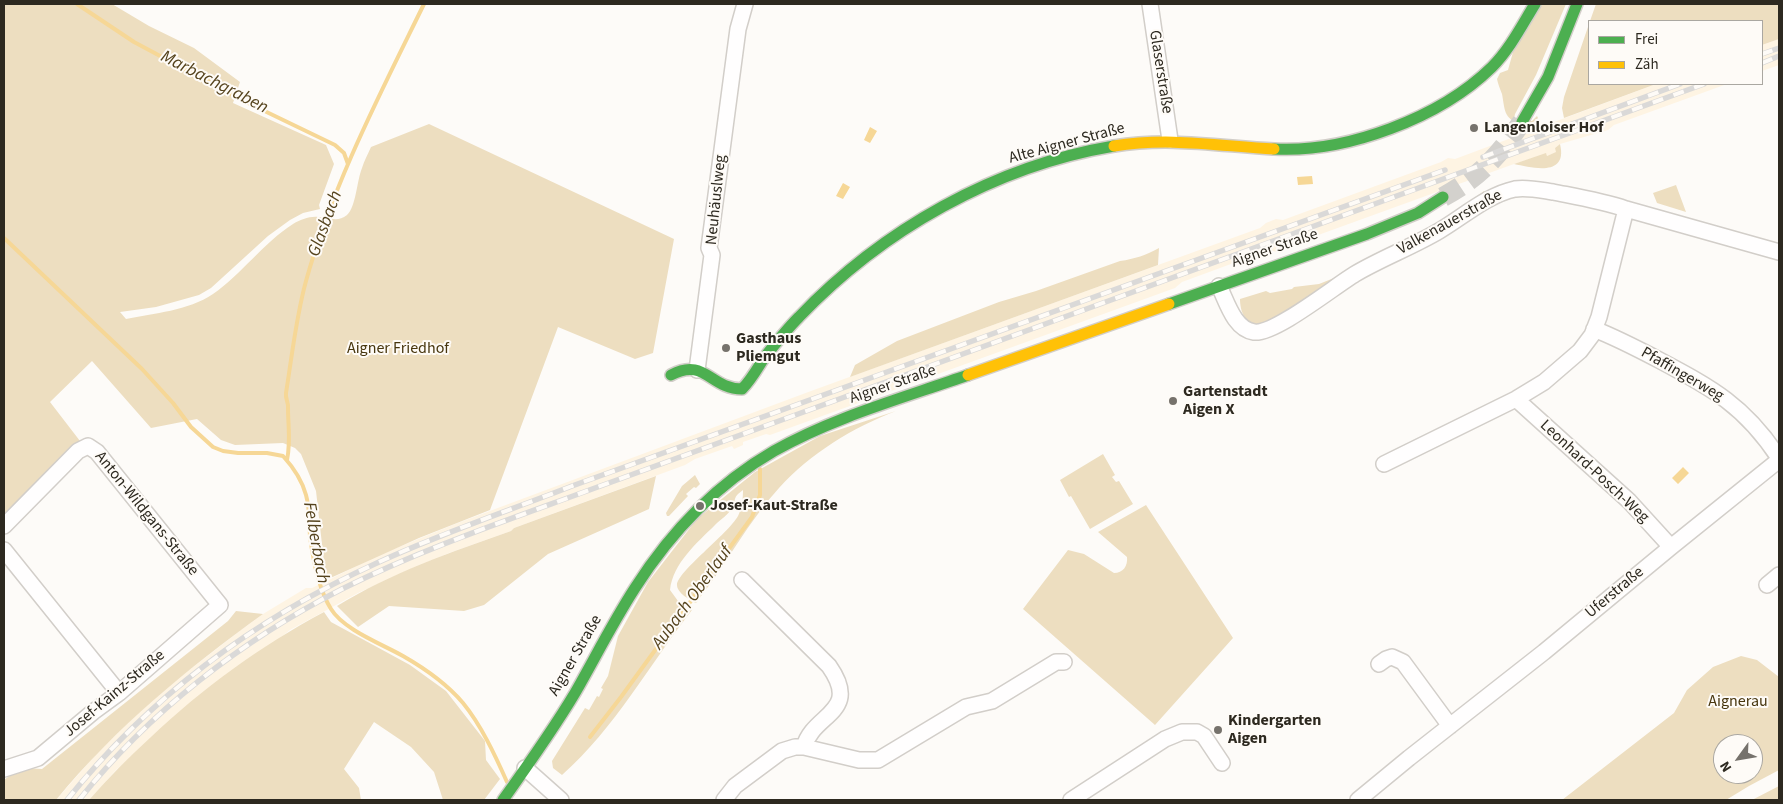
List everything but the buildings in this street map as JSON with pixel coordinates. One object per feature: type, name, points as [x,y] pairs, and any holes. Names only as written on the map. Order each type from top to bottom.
[{"type":"main road","name":"Alte Aigner Straße","points":[[697,370],[729,388],[736,390],[744,387],[770,351],[796,320],[844,273],[916,223],[975,190],[1020,172],[1099,149],[1136,142],[1170,140],[1287,150],[1312,148],[1388,129],[1422,115],[1458,93],[1493,66],[1506,50],[1534,4]]},
{"type":"main road","points":[[1522,122],[1548,77],[1577,4]]},
{"type":"main road","name":"Aigner Straße","points":[[504,799],[583,680],[615,621],[643,576],[677,530],[720,488],[758,460],[776,449],[826,425],[998,366],[1400,221],[1418,213],[1443,197]]},
{"type":"main road","points":[[671,375],[684,368],[697,370]]},
{"type":"street","name":"Neuhäuslweg","points":[[697,370],[712,255],[709,248],[731,76],[738,29],[745,4]]},
{"type":"street","name":"Glaserstraße","points":[[1150,4],[1170,140]]},
{"type":"street","name":"Valkenauerstraße","points":[[1220,286],[1230,310],[1243,328],[1254,332],[1261,332],[1296,314],[1358,273],[1439,231],[1504,192],[1516,189],[1533,189],[1604,201],[1626,209],[1779,252]]},
{"type":"street","points":[[1384,464],[1516,399],[1544,382],[1572,360],[1588,340],[1599,317],[1626,209]]},
{"type":"street","name":"Pfaffingerweg","points":[[1594,329],[1625,342],[1715,390],[1755,426],[1779,459]]},
{"type":"street","name":"Leonhard-Posch-Weg","points":[[1516,399],[1629,501],[1671,547]]},
{"type":"street","name":"Anton-Wildgans-Straße","points":[[4,526],[78,451],[88,446],[93,448],[220,606]]},
{"type":"street","name":"Uferstraße","points":[[1358,800],[1544,652],[1779,459]]},
{"type":"street","points":[[4,550],[119,693]]},
{"type":"street","points":[[1767,585],[1779,575]]},
{"type":"street","points":[[742,580],[829,666],[838,683],[839,696],[836,707],[809,734],[804,747]]},
{"type":"street","name":"Josef-Kainz-Straße","points":[[5,766],[22,764],[38,758],[119,693],[220,606]]},
{"type":"street","points":[[1380,664],[1392,657],[1403,662],[1450,726]]},
{"type":"street","points":[[724,800],[736,786],[774,756],[789,748],[804,747],[859,760],[878,760],[966,707],[992,701],[1056,662],[1064,662]]},
{"type":"street","points":[[1071,800],[1165,739],[1182,732],[1196,732],[1204,736],[1222,763]]},
{"type":"street","points":[[525,768],[561,800]]},
{"type":"shaded area","points":[[1779,39],[1779,65],[1763,71],[1763,45]]},
{"type":"shaded area","points":[[1653,85],[1724,85],[1614,125],[1608,130],[1560,144],[1555,148],[1557,152],[1547,156],[1546,154],[1514,164],[1299,242],[1277,252],[1269,250],[1182,282],[1175,288],[770,435],[766,434],[743,442],[743,445],[734,449],[732,446],[695,459],[685,465],[514,528],[511,531],[449,553],[399,574],[358,593],[290,630],[117,769],[89,800],[56,800],[98,752],[162,691],[263,614],[306,588],[312,588],[379,555],[455,524],[811,391],[1260,228],[1276,219],[1283,220],[1448,158],[1455,159]]},
{"type":"shaded area","points":[[870,127],[877,131],[870,143],[864,140]]},
{"type":"shaded area","points":[[1312,176],[1313,184],[1298,185],[1297,177]]},
{"type":"shaded area","points":[[843,183],[850,187],[843,199],[836,196]]},
{"type":"shaded area","points":[[1683,467],[1689,473],[1678,484],[1672,478]]},
{"type":"green space","name":"Aigner Friedhof","points":[[4,4],[112,4],[149,26],[194,48],[240,82],[233,103],[326,145],[334,164],[319,205],[320,209],[303,213],[290,220],[268,236],[211,288],[199,295],[156,307],[120,312],[126,319],[171,311],[203,300],[224,286],[272,240],[293,224],[312,217],[340,219],[347,215],[354,200],[360,173],[371,147],[429,124],[674,239],[653,353],[635,359],[558,327],[490,510],[419,538],[326,580],[316,491],[301,454],[295,448],[283,443],[235,445],[221,440],[197,419],[151,428],[92,361],[50,402],[80,441],[4,525]]},
{"type":"green space","points":[[1542,4],[1566,4],[1536,75],[1515,114],[1514,119],[1532,121],[1537,116],[1538,118],[1532,123],[1524,125],[1515,122],[1506,113],[1497,79],[1500,73],[1508,70],[1513,52]]},
{"type":"green space","points":[[1596,4],[1779,4],[1779,39],[1763,45],[1763,20],[1590,20]]},
{"type":"green space","points":[[1588,27],[1588,85],[1653,85],[1564,118],[1562,108]]},
{"type":"green space","points":[[1560,144],[1561,154],[1559,162],[1554,166],[1539,168],[1514,164],[1546,153],[1547,156],[1556,152],[1555,148]]},
{"type":"green space","points":[[1676,185],[1686,212],[1657,203],[1653,193]]},
{"type":"green space","points":[[1484,191],[1453,216],[1435,226],[1342,274],[1279,317],[1261,324],[1251,323],[1245,318],[1241,309],[1240,299],[1266,291],[1270,293],[1294,287],[1319,284],[1334,278],[1368,258],[1436,225]]},
{"type":"green space","points":[[1159,248],[1158,265],[850,377],[855,365],[897,341],[999,302],[1120,261],[1150,253]]},
{"type":"green space","points":[[896,411],[864,425],[833,443],[791,475],[757,515],[696,603],[679,591],[677,585],[679,579],[733,524],[740,510],[743,490],[737,495],[729,512],[687,554],[672,580],[670,590],[678,601],[692,610],[631,696],[599,737],[562,775],[553,768],[552,761],[585,708],[589,710],[597,696],[599,697],[603,689],[601,688],[608,676],[618,636],[648,582],[697,519],[755,472],[820,436]]},
{"type":"green space","points":[[1103,454],[1115,475],[1112,477],[1116,482],[1119,481],[1133,504],[1090,529],[1060,480]]},
{"type":"green space","points":[[695,475],[700,484],[686,494],[688,496],[667,516],[666,513],[682,486]]},
{"type":"green space","points":[[656,476],[649,509],[548,554],[484,605],[464,611],[389,606],[358,627],[337,606],[379,583],[422,564]]},
{"type":"green space","points":[[1146,505],[1233,638],[1155,725],[1023,609],[1068,550],[1084,554],[1114,573],[1122,570],[1127,563],[1127,557],[1098,532]]},
{"type":"green space","points":[[236,611],[263,614],[153,700],[103,748],[56,800],[4,800],[4,780],[22,770],[42,769],[228,621]]},
{"type":"green space","points":[[324,612],[331,622],[410,665],[446,691],[485,741],[486,760],[500,779],[484,800],[443,800],[434,772],[411,747],[374,722],[344,769],[359,788],[361,800],[89,800],[111,776],[191,701],[277,639]]},
{"type":"green space","name":"Aignerau","points":[[1741,656],[1757,660],[1779,677],[1779,770],[1763,779],[1763,734],[1713,734],[1713,784],[1753,784],[1726,800],[1562,800],[1674,713],[1687,690],[1713,667]]},
{"type":"green space","points":[[1779,786],[1779,800],[1752,800]]},
{"type":"waterway","name":"Marbachgraben","points":[[77,4],[134,42],[250,104],[335,145],[344,153],[348,164]]},
{"type":"waterway","name":"Glasbach","points":[[287,460],[289,434],[286,393],[306,281],[317,245],[344,174],[374,106],[424,4]]},
{"type":"waterway","name":"Felberbach","points":[[4,238],[142,369],[173,403],[191,427],[213,447],[223,451],[238,453],[267,453],[283,456],[297,474],[304,489],[319,583],[331,609],[345,624],[419,666],[443,683],[457,696],[482,731],[507,782]]},
{"type":"waterway","name":"Aubach Oberlauf","points":[[590,737],[752,517],[760,495],[760,469]]},
{"type":"tunnel","points":[[1443,197],[1468,182],[1487,165],[1522,122]]},
{"type":"railway","points":[[1763,54],[1779,48]]},
{"type":"railway","points":[[1763,63],[1779,56]]},
{"type":"railway","points":[[1483,157],[1677,85]]},
{"type":"railway","points":[[79,800],[136,737],[199,681],[269,631],[305,609],[371,575],[523,514],[1701,85]]},
{"type":"railway","points":[[67,800],[99,762],[134,727],[170,693],[209,663],[249,634],[291,608],[334,584],[403,551],[572,486],[1445,170]]},
{"type":"traffic: fast","points":[[1274,149],[1302,149],[1361,138],[1390,129],[1446,102],[1471,85],[1492,67],[1515,37],[1535,4]]},
{"type":"traffic: fast","points":[[1522,122],[1548,77],[1577,4]]},
{"type":"traffic: fast","points":[[671,375],[682,370],[692,370],[707,375],[731,388],[742,389],[785,332],[831,285],[866,256],[904,230],[943,206],[984,186],[1026,169],[1114,146]]},
{"type":"traffic: fast","points":[[1169,304],[1367,234],[1418,213],[1443,197]]},
{"type":"traffic: fast","points":[[503,800],[567,707],[635,588],[663,548],[714,494],[753,464],[774,451],[820,428],[968,375]]},
{"type":"traffic: slow","points":[[1114,146],[1134,143],[1174,142],[1274,149]]},
{"type":"traffic: slow","points":[[968,375],[1169,304]]},
{"type":"place","name":"Langenloiser Hof","points":[[1474,128]]},
{"type":"place","name":"Gasthaus Pliemgut","points":[[726,348]]},
{"type":"place","name":"Gartenstadt Aigen X","points":[[1173,401]]},
{"type":"place","name":"Josef-Kaut-Straße","points":[[700,506]]},
{"type":"place","name":"Kindergarten Aigen","points":[[1218,730]]}]
